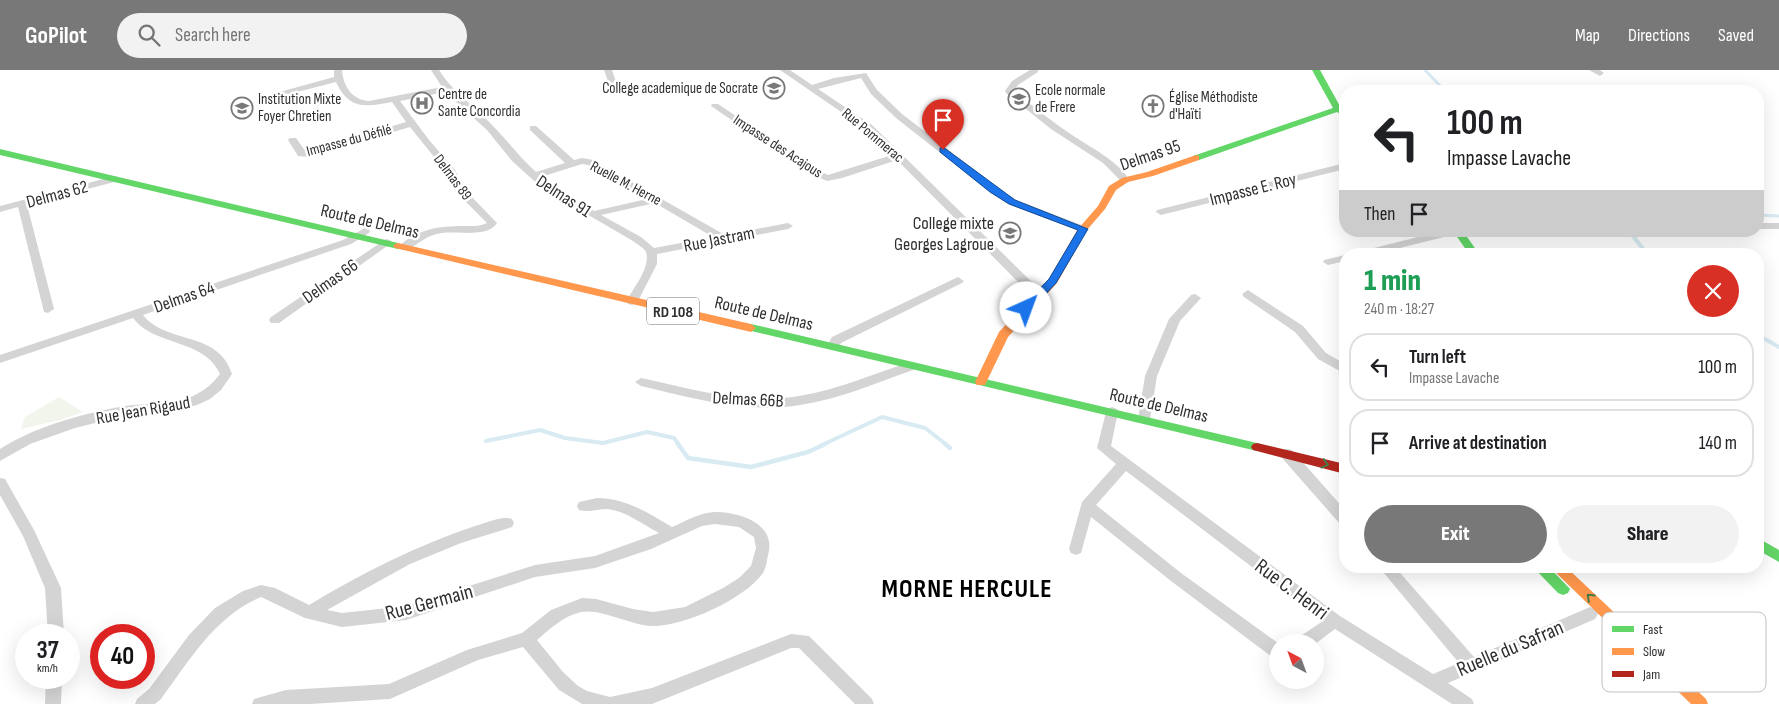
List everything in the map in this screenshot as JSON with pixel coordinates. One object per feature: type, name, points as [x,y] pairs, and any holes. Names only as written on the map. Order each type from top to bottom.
[{"type":"main road","points":[[1316,70],[1339,107]]},
{"type":"main road","name":"Delmas 95","points":[[982,378],[1003,335],[1053,281],[1083,229],[1102,207],[1112,188],[1125,180],[1150,174],[1339,113]]},
{"type":"main road","name":"Route de Delmas","points":[[0,147],[634,298],[1145,415],[1336,455]]},
{"type":"main road","name":"Route de Delmas","points":[[0,152],[362,233],[386,242],[407,244]]},
{"type":"main road","points":[[1461,237],[1470,248]]},
{"type":"main road","name":"Route de Delmas","points":[[834,343],[912,366],[982,378],[1112,412],[1145,415],[1339,467]]},
{"type":"main road","points":[[1764,547],[1779,557]]},
{"type":"main road","points":[[1546,573],[1593,618]]},
{"type":"main road","points":[[1563,573],[1604,612]]},
{"type":"main road","points":[[1688,692],[1701,704]]},
{"type":"street","name":"Delmas 91","points":[[434,70],[447,88],[490,128],[515,159],[534,176],[563,198],[637,239],[651,252]]},
{"type":"street","points":[[608,70],[612,82]]},
{"type":"street","name":"Rue Pommerac","points":[[784,70],[869,127],[1038,295]]},
{"type":"street","points":[[1034,70],[1034,72],[1015,83],[1009,91],[1070,138],[1106,160],[1119,170],[1125,180]]},
{"type":"street","points":[[262,98],[338,75],[353,100],[358,104],[395,100],[447,88]]},
{"type":"street","points":[[810,88],[863,75],[874,92],[900,116],[994,190],[1012,202],[1083,229]]},
{"type":"street","name":"Delmas 89","points":[[395,100],[452,172],[460,190],[492,223],[490,226],[480,230],[433,230],[407,244]]},
{"type":"street","name":"Impasse des Acajous","points":[[715,106],[814,172],[827,178],[839,176],[899,156]]},
{"type":"street","name":"Impasse du Défilé","points":[[293,140],[301,154],[306,154],[412,123]]},
{"type":"street","name":"Ruelle M. Herne","points":[[533,128],[572,164],[582,161],[590,162],[723,238]]},
{"type":"street","points":[[534,176],[572,164]]},
{"type":"street","name":"Impasse E. Roy","points":[[1161,212],[1339,168]]},
{"type":"street","name":"Delmas 62","points":[[0,209],[115,179]]},
{"type":"street","points":[[592,214],[657,200]]},
{"type":"street","points":[[22,204],[48,309]]},
{"type":"street","name":"Rue Jastram","points":[[651,252],[788,226]]},
{"type":"street","points":[[1764,226],[1779,226]]},
{"type":"street","name":"Delmas 64","points":[[0,359],[347,242],[362,233]]},
{"type":"street","points":[[1387,248],[1432,237]]},
{"type":"street","name":"Delmas 66","points":[[275,320],[386,242]]},
{"type":"street","points":[[634,298],[652,264],[651,252]]},
{"type":"street","points":[[1328,262],[1339,259]]},
{"type":"street","points":[[834,343],[958,281]]},
{"type":"street","points":[[1248,294],[1299,329],[1322,356],[1339,366]]},
{"type":"street","points":[[1145,415],[1151,376],[1175,319],[1195,298]]},
{"type":"street","name":"Rue Jean Rigaud","points":[[0,456],[33,438],[92,419],[121,412],[181,406],[208,394],[222,382],[226,374],[224,365],[218,357],[207,350],[173,338],[139,322],[135,313]]},
{"type":"street","name":"Delmas 66B","points":[[641,382],[710,398],[760,403],[789,401],[833,392],[912,366]]},
{"type":"street","name":"Rue C. Henri","points":[[1112,412],[1104,448],[1335,621],[1466,704]]},
{"type":"street","points":[[1287,454],[1339,513]]},
{"type":"street","points":[[1076,549],[1087,506],[1125,463]]},
{"type":"street","points":[[0,483],[29,534],[53,588],[55,624]]},
{"type":"street","points":[[584,506],[612,502],[671,533]]},
{"type":"street","points":[[1087,506],[1176,577],[1269,645]]},
{"type":"street","name":"Rue Germain","points":[[143,704],[154,694],[195,640],[220,613],[234,604],[261,592],[270,593],[310,613],[342,620],[406,613],[535,571],[571,567],[623,554],[693,522],[714,518],[742,522],[761,535],[763,548],[757,569],[744,582],[709,604],[687,613],[653,618],[633,616],[596,606],[582,605],[556,615],[526,638],[473,655],[390,691],[286,698],[260,704]]},
{"type":"street","points":[[310,613],[346,590],[428,550],[462,536],[508,523]]},
{"type":"street","points":[[1391,573],[1471,665]]},
{"type":"street","name":"Ruelle du Safran","points":[[1431,682],[1593,618]]},
{"type":"street","points":[[1316,634],[1335,621]]},
{"type":"street","points":[[526,638],[561,682],[582,696],[609,704],[652,696],[798,640],[803,641],[859,703]]},
{"type":"street","points":[[53,704],[54,689]]},
{"type":"shaded area","points":[[59,397],[83,412],[60,420],[21,429],[25,417]]},
{"type":"waterway","points":[[1425,70],[1439,85]]},
{"type":"waterway","points":[[1764,215],[1779,216]]},
{"type":"waterway","points":[[1634,237],[1642,248]]},
{"type":"waterway","points":[[1764,338],[1779,347]]},
{"type":"waterway","points":[[822,445],[882,417],[925,428],[947,445]]},
{"type":"waterway","points":[[486,441],[540,430],[565,438],[603,443],[647,432],[674,438],[679,445]]},
{"type":"waterway","points":[[678,444],[688,458],[751,467],[808,452],[825,444]]},
{"type":"waterway","points":[[945,444],[950,448]]},
{"type":"traffic: fast","points":[[1316,70],[1339,110]]},
{"type":"traffic: fast","points":[[1196,158],[1338,109]]},
{"type":"traffic: fast","points":[[0,152],[398,246]]},
{"type":"traffic: fast","points":[[1462,237],[1470,248]]},
{"type":"traffic: fast","points":[[751,328],[1257,447]]},
{"type":"traffic: fast","points":[[1764,547],[1779,557]]},
{"type":"traffic: fast","points":[[1546,573],[1563,589]]},
{"type":"traffic: slow","points":[[981,382],[1003,335],[1053,281],[1083,229],[1102,207],[1112,188],[1125,180],[1150,174],[1196,158]]},
{"type":"traffic: slow","points":[[398,246],[751,328]]},
{"type":"traffic: slow","points":[[1563,573],[1604,612]]},
{"type":"traffic: slow","points":[[1688,692],[1701,704]]},
{"type":"traffic: jam","points":[[1257,447],[1339,468]]},
{"type":"place","name":"College academique de Socrate","points":[[774,88]]},
{"type":"place","name":"Ecole normale de Frere","points":[[1019,99]]},
{"type":"place","name":"Centre de Sante Concordia","points":[[422,103]]},
{"type":"place","name":"Église Méthodiste d'Haïti","points":[[1153,106]]},
{"type":"place","name":"Institution Mixte Foyer Chretien","points":[[242,108]]},
{"type":"place","name":"College mixte Georges Lagroue","points":[[1010,233]]},
{"type":"district","name":"MORNE HERCULE","points":[[967,588]]},
{"type":"route","points":[[943,150],[1012,202],[1083,229],[1053,281],[1026,308]]}]
